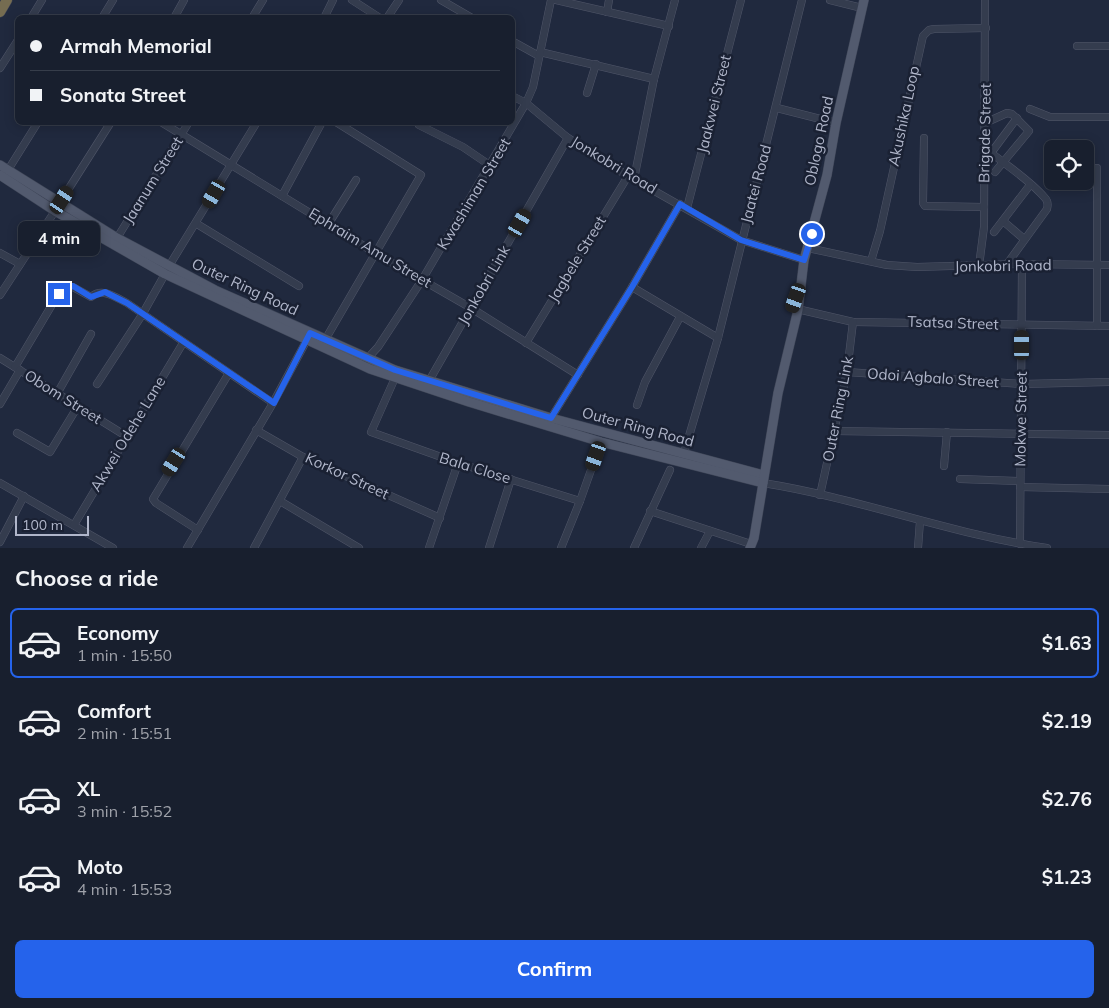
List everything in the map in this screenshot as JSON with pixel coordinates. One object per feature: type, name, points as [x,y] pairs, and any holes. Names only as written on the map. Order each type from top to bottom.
[{"type":"highway","points":[[0,12],[8,0]]},
{"type":"main road","name":"Oblogo Road","points":[[751,544],[754,538],[760,478],[796,309],[804,260],[832,149],[836,123],[846,88],[863,4]]},
{"type":"main road","name":"Outer Ring Road","points":[[2,170],[57,207],[167,270],[368,364],[551,418],[684,454],[760,478]]},
{"type":"main road","name":"Outer Ring Road","points":[[57,207],[117,238],[167,270]]},
{"type":"main road","name":"Outer Ring Road","points":[[308,337],[324,340],[395,378],[601,442],[760,478]]},
{"type":"street","points":[[33,15],[42,0]]},
{"type":"street","points":[[104,15],[113,0]]},
{"type":"street","points":[[176,15],[184,0]]},
{"type":"street","points":[[254,15],[263,0]]},
{"type":"street","points":[[326,15],[334,0]]},
{"type":"street","points":[[352,0],[375,15]]},
{"type":"street","points":[[389,15],[399,0]]},
{"type":"street","points":[[441,0],[467,15]]},
{"type":"street","name":"Kwashiman Street","points":[[515,123],[533,87],[551,0]]},
{"type":"street","points":[[556,0],[669,26]]},
{"type":"street","points":[[607,12],[609,0]]},
{"type":"street","name":"Jagbele Street","points":[[526,343],[631,178],[654,78],[675,0]]},
{"type":"street","name":"Jaakwei Street","points":[[687,208],[741,0]]},
{"type":"street","name":"Jaatei Road","points":[[684,454],[718,338],[741,240],[777,108],[802,0]]},
{"type":"street","points":[[830,0],[863,4]]},
{"type":"street","name":"Brigade Street","points":[[980,266],[988,150],[985,123],[985,0]]},
{"type":"street","name":"Akushika Loop","points":[[871,261],[880,231],[922,36],[929,30],[934,29],[986,28]]},
{"type":"street","points":[[515,42],[540,54],[596,64],[654,78]]},
{"type":"street","points":[[0,68],[15,45]]},
{"type":"street","points":[[1077,46],[1109,46]]},
{"type":"street","points":[[587,92],[596,64]]},
{"type":"street","name":"Jonkobri Road","points":[[515,98],[526,103],[568,138],[631,178],[741,240],[804,260]]},
{"type":"street","points":[[777,108],[836,123]]},
{"type":"street","points":[[1030,109],[1050,117],[1109,117]]},
{"type":"street","points":[[985,123],[998,118],[1003,113],[1012,114],[1026,126],[1028,133],[995,172]]},
{"type":"street","points":[[1007,264],[1047,209],[1048,203],[1046,198],[988,150],[1017,118]]},
{"type":"street","points":[[2,170],[36,125]]},
{"type":"street","points":[[0,295],[109,125]]},
{"type":"street","name":"Ephraim Amu Street","points":[[166,125],[377,254],[471,308],[578,375]]},
{"type":"street","name":"Jaanum Street","points":[[117,238],[187,125]]},
{"type":"street","points":[[97,384],[142,315],[167,270],[197,224],[255,125]]},
{"type":"street","points":[[282,196],[320,125]]},
{"type":"street","points":[[324,340],[377,254],[421,175],[341,125]]},
{"type":"street","points":[[419,125],[464,147],[491,166]]},
{"type":"street","name":"Kwashiman Street","points":[[368,364],[422,280],[514,125]]},
{"type":"street","name":"Jonkobri Link","points":[[430,381],[568,138]]},
{"type":"street","points":[[924,138],[923,203],[925,206],[984,207]]},
{"type":"street","points":[[1097,168],[1097,326]]},
{"type":"street","points":[[328,223],[356,180]]},
{"type":"street","points":[[994,232],[1030,185]]},
{"type":"street","points":[[551,418],[632,287],[680,204]]},
{"type":"street","points":[[1003,221],[1024,239]]},
{"type":"street","points":[[197,224],[299,286]]},
{"type":"street","name":"Jonkobri Road","points":[[808,248],[871,261],[917,267],[1007,264],[1109,265]]},
{"type":"street","points":[[0,253],[20,264]]},
{"type":"street","name":"Mokwe Street","points":[[1020,544],[1022,264]]},
{"type":"street","points":[[0,404],[50,306],[65,288],[73,286],[91,297],[105,292],[127,303],[183,343],[274,403]]},
{"type":"street","points":[[632,287],[718,338]]},
{"type":"street","name":"Tsatsa Street","points":[[796,309],[853,322],[1109,326]]},
{"type":"street","points":[[637,405],[645,382],[680,317]]},
{"type":"street","name":"Outer Ring Link","points":[[820,495],[847,372],[853,322]]},
{"type":"street","points":[[58,392],[91,334]]},
{"type":"street","points":[[187,548],[256,430],[274,403],[308,337]]},
{"type":"street","name":"Akwei Odehe Lane","points":[[74,524],[183,343]]},
{"type":"street","name":"Obom Street","points":[[0,358],[58,392],[126,436]]},
{"type":"street","name":"Odoi Agbalo Street","points":[[847,372],[1022,384],[1109,382]]},
{"type":"street","points":[[198,530],[156,504],[154,499],[229,373]]},
{"type":"street","name":"Bala Close","points":[[395,378],[371,432],[458,463],[580,501]]},
{"type":"street","points":[[17,433],[50,452],[78,406]]},
{"type":"street","name":"Korkor Street","points":[[256,430],[304,457],[440,518]]},
{"type":"street","points":[[834,431],[1022,432],[1109,435]]},
{"type":"street","points":[[944,466],[947,432]]},
{"type":"street","points":[[561,548],[601,442]]},
{"type":"street","points":[[254,548],[304,457]]},
{"type":"street","points":[[430,548],[458,463]]},
{"type":"street","points":[[634,548],[670,470]]},
{"type":"street","name":"Outer Ring Road","points":[[760,478],[782,486],[920,521],[1020,544],[1047,548]]},
{"type":"street","points":[[489,548],[511,479]]},
{"type":"street","points":[[960,480],[1109,489]]},
{"type":"street","points":[[0,483],[113,548]]},
{"type":"street","points":[[0,542],[24,496]]},
{"type":"street","points":[[280,501],[359,548]]},
{"type":"street","points":[[650,511],[751,544]]},
{"type":"street","points":[[918,548],[920,521]]},
{"type":"street","points":[[700,548],[710,531]]},
{"type":"route","points":[[59,294],[65,288],[73,286],[91,297],[94,294],[105,292],[127,303],[169,334],[274,403],[310,333],[395,370],[551,418],[632,287],[680,204],[741,240],[783,255],[804,260],[812,234]]}]
